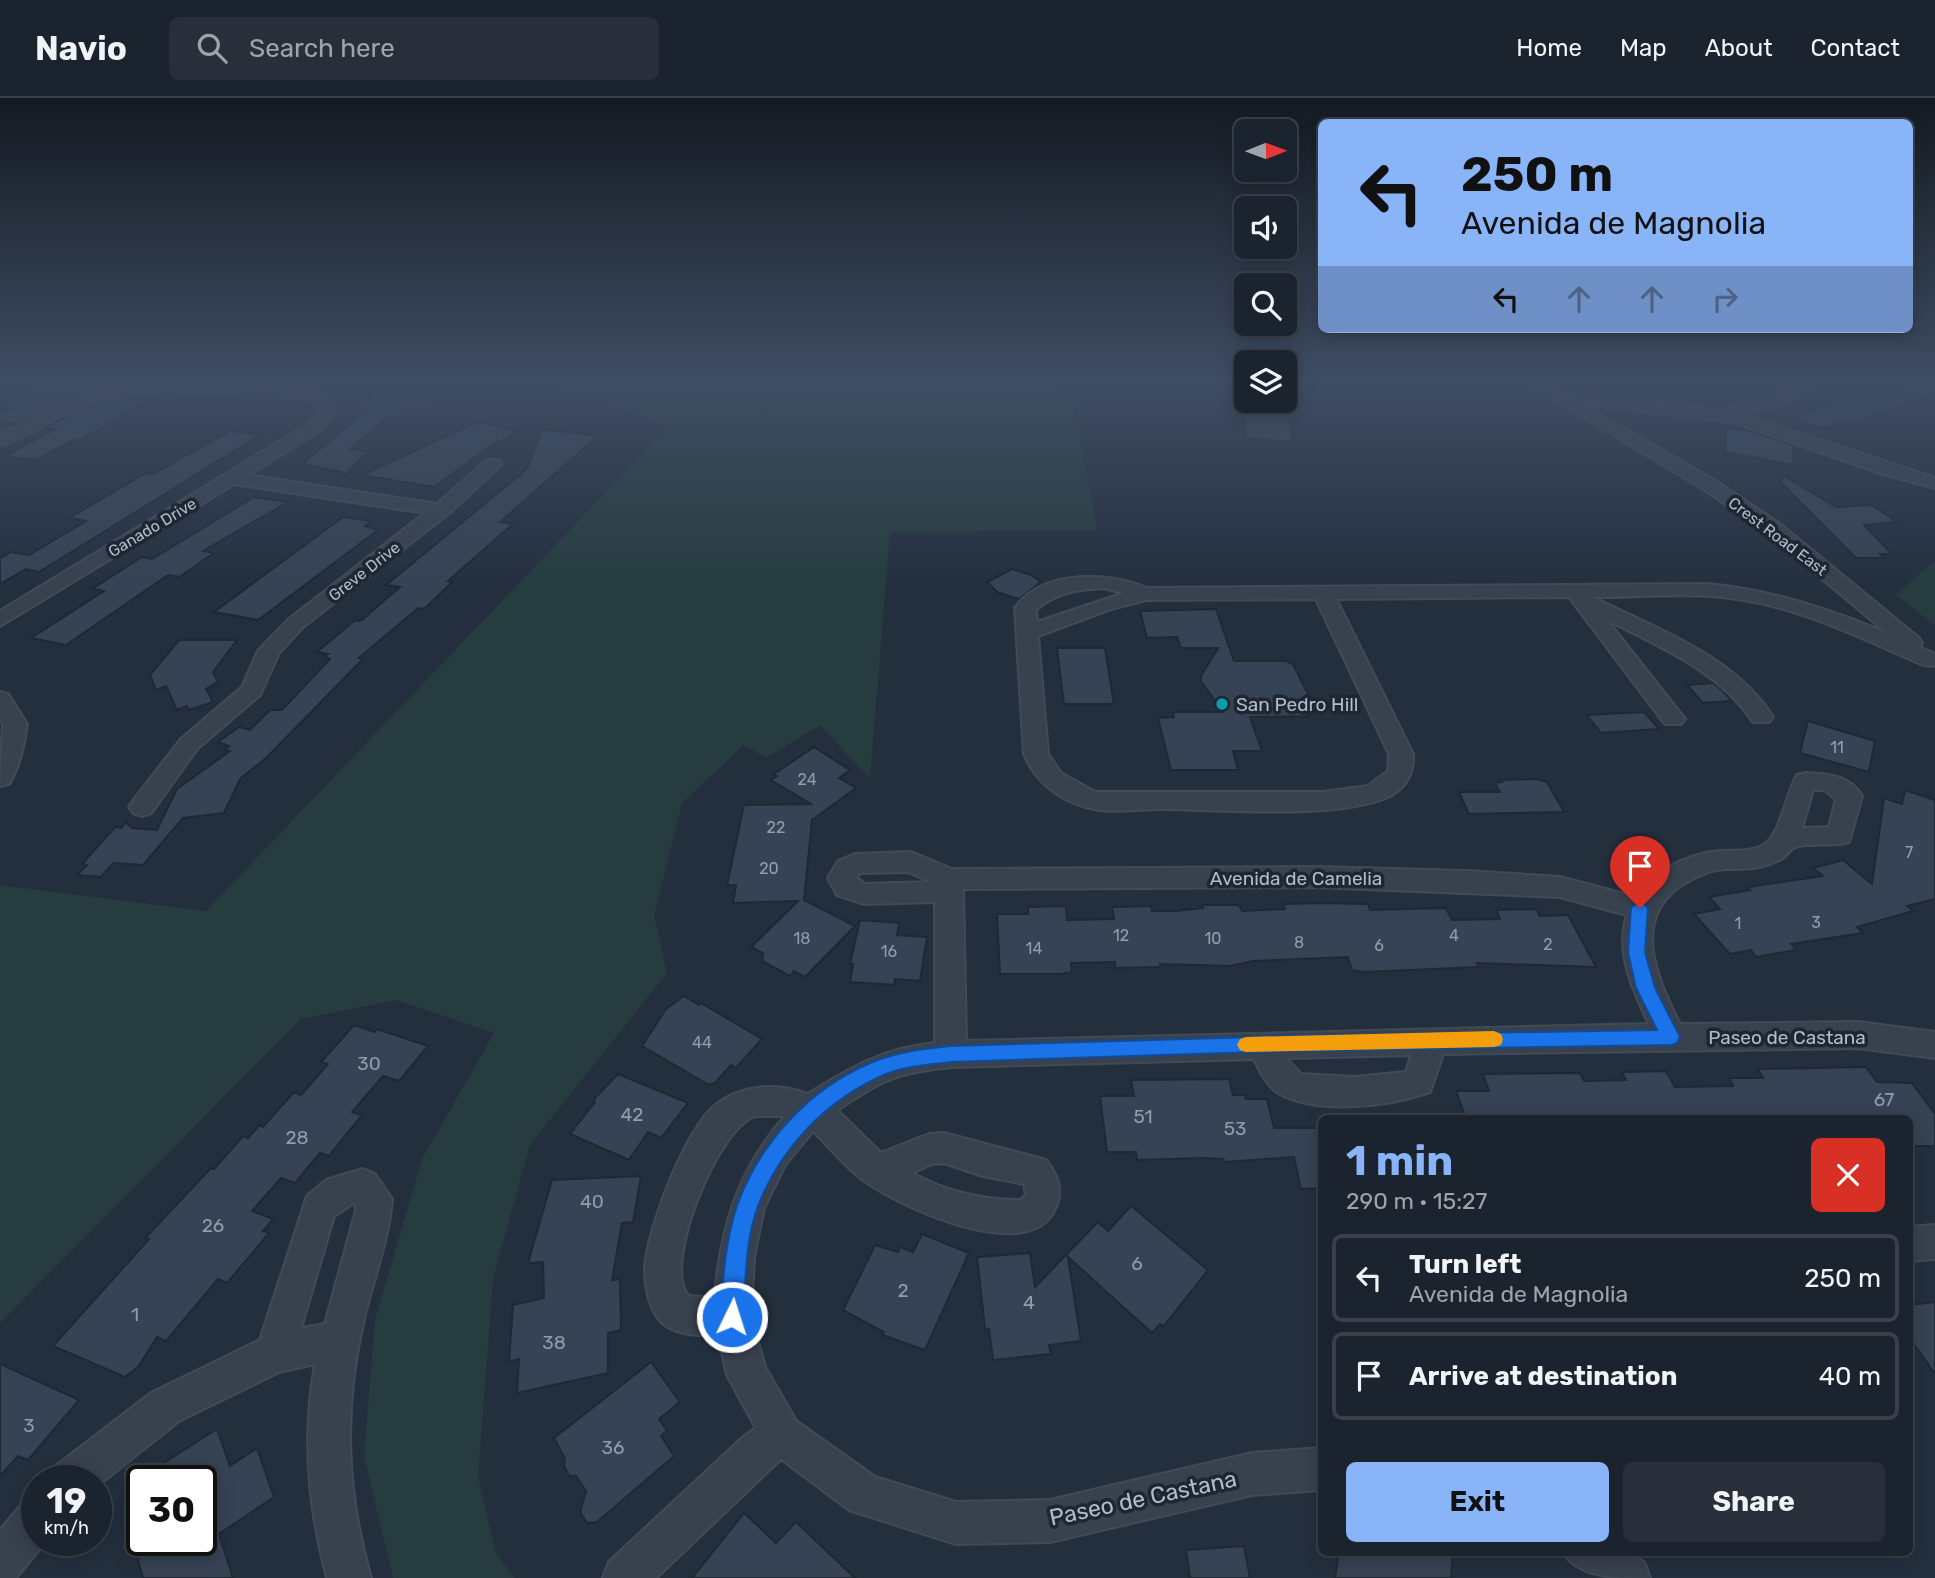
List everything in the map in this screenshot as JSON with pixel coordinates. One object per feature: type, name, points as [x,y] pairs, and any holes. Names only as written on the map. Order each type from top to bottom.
[{"type":"street","name":"Ganado Drive","points":[[0,620],[277,450]]},
{"type":"street","name":"Crest Road East","points":[[1651,450],[1708,484],[1773,528],[1875,613]]},
{"type":"street","points":[[1831,450],[1888,471],[1935,482]]},
{"type":"street","name":"Greve Drive","points":[[142,807],[189,744],[251,690],[269,651],[296,623],[441,510],[493,464]]},
{"type":"street","points":[[232,478],[441,510]]},
{"type":"street","points":[[1146,594],[1114,583],[1058,589],[1033,599],[1025,608],[1036,754],[1042,768],[1068,789],[1091,800],[1322,801],[1358,797],[1385,789],[1400,772],[1401,754],[1323,593]]},
{"type":"street","points":[[1027,633],[1104,604],[1146,594],[1742,592],[1811,611],[1933,662]]},
{"type":"street","points":[[1576,594],[1729,677],[1757,704],[1761,717]]},
{"type":"street","points":[[1576,594],[1673,719]]},
{"type":"street","points":[[1875,613],[1933,662]]},
{"type":"street","points":[[0,699],[15,724],[11,750],[0,778]]},
{"type":"street","points":[[1671,1037],[1646,988],[1637,952],[1640,908],[1662,883],[1699,864],[1768,855],[1786,838]]},
{"type":"street","name":"Avenida de Camelia","points":[[951,1054],[949,885],[1316,877],[1467,881],[1560,887],[1640,908]]},
{"type":"street","name":"Paseo de Castana","points":[[1318,1469],[1252,1474],[1050,1521],[956,1522],[864,1495],[782,1435],[747,1375],[732,1317],[736,1257],[747,1207],[773,1154],[812,1109],[873,1070],[912,1058],[951,1054],[1431,1040],[1858,1035],[1935,1045]]},
{"type":"street","points":[[1262,1044],[1277,1072],[1291,1084],[1303,1088],[1356,1090],[1406,1088],[1419,1082],[1431,1040]]},
{"type":"street","points":[[732,1317],[690,1316],[672,1307],[664,1292],[664,1263],[687,1183],[696,1160],[723,1118],[737,1108],[756,1102],[778,1101],[812,1109],[850,1149],[876,1170]]},
{"type":"street","points":[[275,1353],[319,1208],[326,1198],[339,1190],[363,1185],[375,1199],[374,1210],[340,1340],[331,1390],[329,1468],[341,1550],[349,1578]]},
{"type":"street","points":[[1913,1244],[1935,1242]]},
{"type":"street","points":[[91,1465],[165,1407],[275,1353],[340,1340]]},
{"type":"street","points":[[625,1578],[756,1452],[782,1435]]},
{"type":"street","points":[[0,1563],[21,1539]]},
{"type":"street","points":[[1592,1556],[1628,1578]]},
{"type":"green space","points":[[646,450],[1082,450],[1098,530],[890,532],[870,779],[820,725],[766,758],[744,745],[682,803],[654,915],[667,973],[530,1145],[493,1280],[478,1477],[496,1554],[515,1578],[393,1578],[364,1456],[375,1320],[422,1159],[494,1033],[396,1000],[301,1019],[0,1323],[0,885],[206,911]]},
{"type":"green space","points":[[1935,561],[1935,625],[1895,595]]},
{"type":"building","points":[[15,450],[54,450],[36,460],[4,456]]},
{"type":"building","points":[[196,450],[236,450],[39,572],[26,569],[0,584],[0,558],[11,552],[29,555],[86,521],[69,518],[146,473],[153,474]]},
{"type":"building","points":[[319,450],[367,451],[345,476],[342,472],[302,464]]},
{"type":"building","points":[[416,450],[485,450],[434,487],[362,475]]},
{"type":"building","points":[[534,450],[582,450],[500,522],[513,524],[448,581],[452,582],[424,609],[418,608],[359,658],[363,659],[266,758],[240,779],[224,813],[183,818],[143,865],[113,863],[101,877],[77,875],[87,865],[82,864],[115,827],[121,828],[126,822],[132,828],[157,830],[177,789],[230,751],[224,750],[229,746],[218,742],[239,727],[250,730],[270,710],[282,710],[330,659],[325,656],[328,654],[317,652],[354,621],[362,620],[400,587],[386,585],[527,469]]},
{"type":"building","points":[[1793,450],[1794,465],[1725,452]]},
{"type":"building","points":[[1784,476],[1836,507],[1872,505],[1897,522],[1864,525],[1892,554],[1880,554],[1885,558],[1856,558],[1780,482]]},
{"type":"building","points":[[254,497],[288,502],[203,551],[214,553],[179,577],[168,575],[66,645],[31,638],[104,591],[92,589],[142,557],[152,559]]},
{"type":"building","points":[[343,517],[371,521],[365,526],[378,530],[258,620],[214,612]]},
{"type":"building","points":[[1012,569],[1031,575],[1041,582],[1019,599],[997,592],[987,582]]},
{"type":"building","points":[[1216,609],[1234,661],[1286,661],[1293,664],[1311,700],[1303,701],[1309,716],[1250,717],[1262,751],[1233,751],[1238,770],[1171,770],[1158,718],[1174,717],[1173,712],[1223,712],[1201,681],[1201,676],[1218,648],[1181,648],[1177,637],[1147,638],[1140,611]]},
{"type":"building","points":[[179,640],[237,640],[213,672],[218,682],[206,689],[213,702],[189,710],[187,706],[177,710],[166,686],[156,690],[150,675]]},
{"type":"building","points":[[1057,648],[1105,648],[1114,704],[1064,704]]},
{"type":"building","points":[[1713,683],[1732,701],[1703,703],[1687,685]]},
{"type":"building","points":[[1644,712],[1659,729],[1601,733],[1587,715]]},
{"type":"building","points":[[1808,721],[1875,741],[1869,772],[1800,753]]},
{"type":"building","points":[[814,747],[850,770],[839,778],[856,788],[812,820],[804,900],[855,926],[805,977],[794,971],[790,976],[762,961],[763,953],[751,947],[798,901],[733,903],[736,885],[727,885],[744,805],[811,804],[771,780],[777,776],[774,774]]},
{"type":"building","points":[[1537,779],[1547,782],[1564,812],[1469,814],[1459,792],[1500,792],[1495,783],[1502,782],[1501,780]]},
{"type":"building","points":[[1905,790],[1935,800],[1935,899],[1907,906],[1913,911],[1857,927],[1863,933],[1791,944],[1796,950],[1756,957],[1751,950],[1730,954],[1694,914],[1720,909],[1709,897],[1750,890],[1747,887],[1823,876],[1813,868],[1843,860],[1872,884],[1884,798],[1902,804]]},
{"type":"building","points":[[1283,904],[1368,904],[1370,910],[1446,908],[1452,920],[1500,919],[1496,910],[1536,909],[1540,916],[1568,915],[1596,967],[1477,963],[1479,967],[1363,972],[1352,970],[1348,957],[1253,961],[1230,966],[1160,964],[1160,967],[1115,968],[1115,962],[1071,963],[1072,972],[1061,974],[1000,974],[997,914],[1028,914],[1028,907],[1066,906],[1067,920],[1114,919],[1112,907],[1151,906],[1152,911],[1177,911],[1203,908],[1202,905],[1239,905],[1242,911],[1285,909]]},
{"type":"building","points":[[860,920],[899,923],[897,935],[927,937],[920,981],[895,979],[894,985],[850,982],[853,964],[850,964]]},
{"type":"building","points":[[684,996],[762,1039],[736,1068],[731,1065],[715,1083],[709,1085],[642,1046],[666,1009]]},
{"type":"building","points":[[354,1025],[375,1032],[377,1029],[428,1046],[399,1081],[383,1076],[352,1112],[362,1115],[329,1156],[320,1153],[295,1183],[281,1178],[252,1211],[273,1219],[263,1231],[269,1233],[227,1283],[218,1279],[166,1341],[157,1337],[138,1367],[125,1377],[53,1346],[149,1239],[145,1238],[211,1168],[214,1169],[243,1136],[248,1138],[260,1125],[263,1127],[294,1092],[301,1095],[328,1064],[321,1062]]},
{"type":"building","points":[[1866,1067],[1877,1082],[1912,1083],[1935,1114],[1935,1146],[1913,1146],[1913,1115],[1465,1115],[1456,1091],[1489,1091],[1483,1074],[1580,1073],[1584,1081],[1626,1080],[1622,1072],[1666,1071],[1675,1087],[1733,1086],[1729,1078],[1763,1078],[1758,1069]]},
{"type":"building","points":[[618,1074],[688,1103],[661,1138],[648,1132],[629,1160],[570,1134],[595,1102],[594,1099]]},
{"type":"building","points":[[1229,1079],[1233,1095],[1245,1095],[1246,1099],[1267,1099],[1274,1128],[1318,1128],[1318,1188],[1301,1189],[1294,1157],[1226,1162],[1223,1159],[1202,1158],[1137,1160],[1136,1152],[1107,1152],[1100,1096],[1134,1096],[1131,1080]]},
{"type":"building","points":[[641,1176],[633,1222],[622,1223],[612,1280],[620,1279],[621,1330],[608,1333],[608,1373],[517,1393],[519,1359],[509,1362],[513,1305],[544,1298],[543,1262],[528,1263],[552,1180]]},
{"type":"building","points":[[1131,1206],[1208,1270],[1163,1327],[1160,1324],[1152,1333],[1068,1257],[1081,1341],[1049,1345],[1051,1354],[993,1360],[989,1329],[985,1329],[977,1257],[1030,1253],[1035,1287],[1098,1222],[1108,1231]]},
{"type":"building","points":[[922,1234],[969,1253],[925,1350],[882,1335],[884,1332],[843,1310],[875,1245],[898,1252],[900,1247],[913,1252]]},
{"type":"building","points":[[1935,1302],[1935,1374],[1913,1343],[1913,1305]]},
{"type":"building","points":[[651,1362],[680,1402],[659,1419],[667,1431],[661,1436],[674,1456],[597,1522],[587,1523],[580,1512],[586,1491],[576,1476],[569,1476],[564,1466],[565,1459],[554,1438]]},
{"type":"building","points":[[0,1364],[79,1400],[28,1460],[18,1456],[0,1476]]},
{"type":"building","points":[[217,1429],[230,1466],[257,1448],[274,1497],[219,1534],[233,1578],[143,1578],[137,1556],[217,1556],[217,1465],[161,1465]]},
{"type":"building","points":[[744,1513],[776,1543],[796,1522],[855,1578],[692,1578]]},
{"type":"building","points":[[1244,1546],[1250,1578],[1190,1578],[1186,1550]]},
{"type":"building","points":[[1338,1556],[1453,1556],[1451,1578],[1335,1578]]},
{"type":"slow traffic","points":[[1246,1045],[1494,1039]]},
{"type":"place","name":"San Pedro Hill","points":[[1222,704]]},
{"type":"route","points":[[732,1317],[736,1257],[747,1207],[773,1154],[812,1109],[873,1070],[912,1058],[951,1054],[1671,1037],[1646,988],[1637,952],[1640,908]]}]
